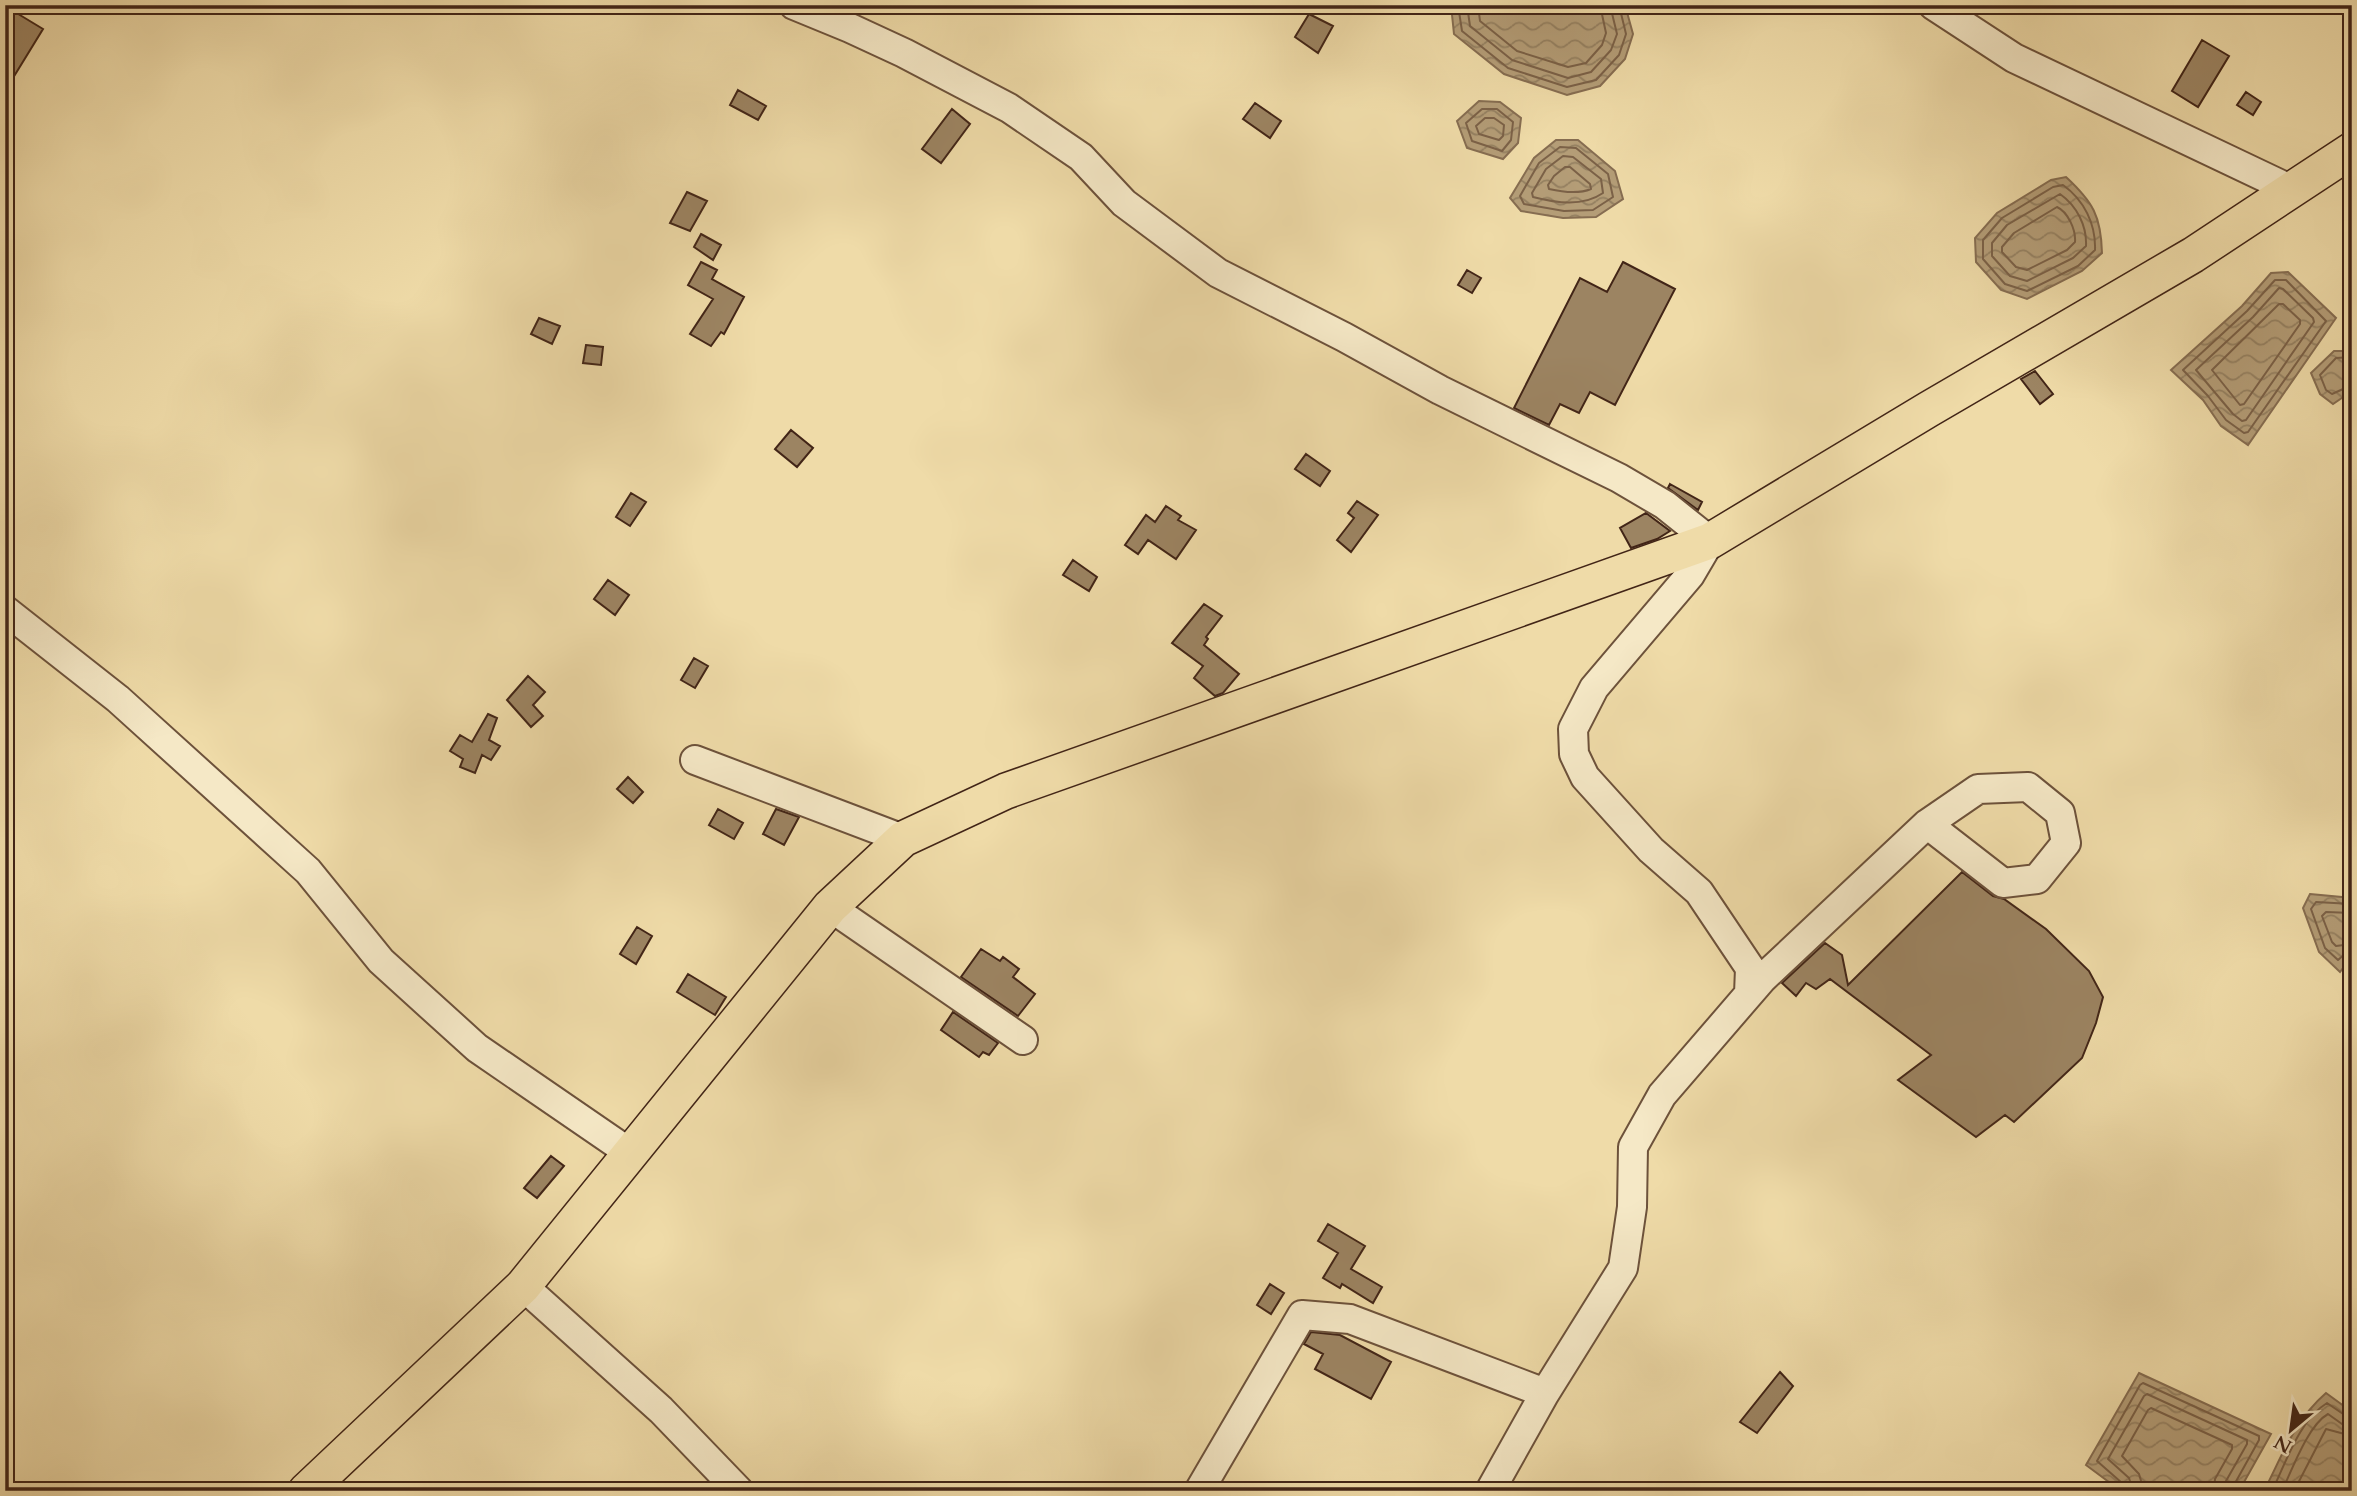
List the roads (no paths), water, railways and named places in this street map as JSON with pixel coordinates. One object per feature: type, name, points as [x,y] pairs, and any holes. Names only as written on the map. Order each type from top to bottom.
[{"type":"main road","points":[[306,1491],[523,1286],[830,907],[903,839],[1006,790],[1710,541],[2193,255],[2352,150]]},
{"type":"street","points":[[794,5],[904,53],[1009,108],[1082,157],[1124,203],[1218,273],[1344,337],[1440,390],[1619,478],[1665,505],[1710,541],[1690,575],[1594,688],[1573,729],[1574,754],[1586,777],[1632,829],[1699,892],[1751,968],[1749,994]]},
{"type":"street","points":[[1933,5],[2014,58],[2292,190]]},
{"type":"street","points":[[5,610],[118,699],[308,871],[382,961],[477,1048],[630,1153]]},
{"type":"street","points":[[695,760],[903,839]]},
{"type":"street","points":[[1490,1491],[1545,1393],[1623,1268],[1632,1207],[1633,1147],[1662,1095],[1762,979],[1927,824],[1978,789],[2028,787],[2060,813],[2066,843],[2037,878],[2003,883],[1927,824]]},
{"type":"street","points":[[830,907],[1023,1040]]},
{"type":"street","points":[[523,1286],[662,1410],[739,1491]]},
{"type":"street","points":[[1199,1491],[1302,1315],[1349,1318],[1545,1393]]},
{"type":"water","points":[[1451,5],[1625,5],[1633,34],[1625,59],[1600,86],[1567,95],[1504,74],[1454,34]]},
{"type":"water","points":[[1479,101],[1500,102],[1521,118],[1518,143],[1503,159],[1467,148],[1457,121]]},
{"type":"water","points":[[1556,140],[1578,140],[1615,171],[1623,199],[1596,217],[1563,218],[1521,211],[1510,198],[1534,158]]},
{"type":"water","points":[[2066,177],[2094,210],[2100,229],[2102,253],[2082,271],[2027,299],[2001,290],[1976,262],[1975,238],[1997,213],[2051,180]]},
{"type":"water","points":[[2288,272],[2336,318],[2248,445],[2221,426],[2203,400],[2171,370],[2242,306],[2271,273]]},
{"type":"water","points":[[2334,351],[2352,351],[2352,391],[2333,404],[2320,394],[2311,373]]},
{"type":"water","points":[[2310,894],[2352,898],[2352,956],[2340,972],[2319,952],[2303,908]]},
{"type":"water","points":[[2139,1373],[2271,1434],[2239,1491],[2121,1491],[2086,1465]]},
{"type":"water","points":[[2326,1393],[2352,1412],[2352,1491],[2264,1491],[2297,1427]]}]
